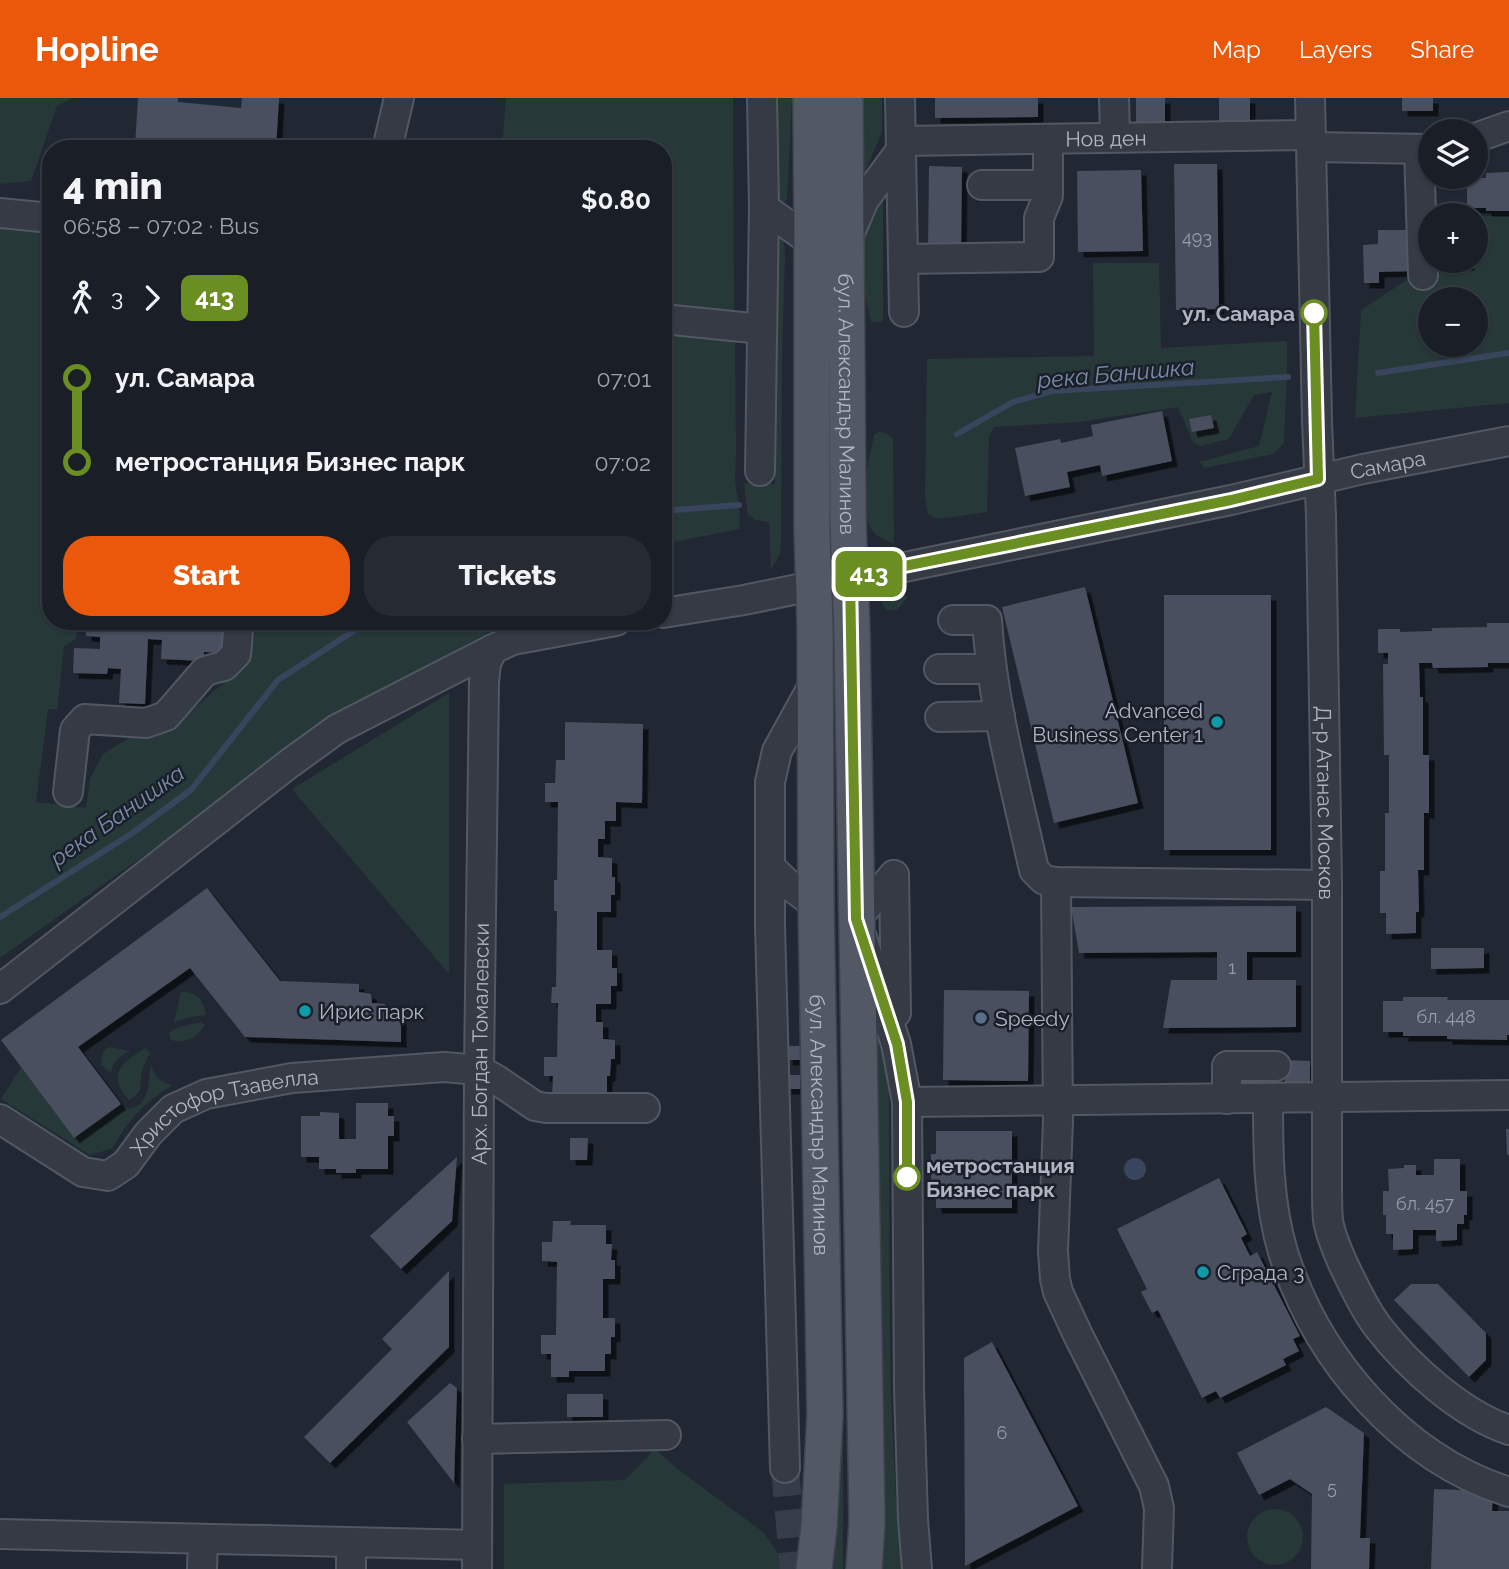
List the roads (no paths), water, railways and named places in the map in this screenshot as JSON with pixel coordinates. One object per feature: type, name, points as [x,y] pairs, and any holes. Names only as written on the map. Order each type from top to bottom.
[{"type":"main road","name":"бул. Александър Малинов","points":[[811,98],[829,243],[848,521],[867,1521],[864,1569]]},
{"type":"main road","name":"бул. Александър Малинов","points":[[814,1569],[825,1415],[812,532],[829,243],[845,98]]},
{"type":"street","points":[[389,140],[399,98]]},
{"type":"street","points":[[760,471],[764,208],[762,98]]},
{"type":"street","points":[[900,98],[904,312]]},
{"type":"street","points":[[1114,98],[1115,137]]},
{"type":"street","name":"Д-р Атанас Москов","points":[[1310,98],[1327,885],[1328,1222],[1356,1290],[1377,1326],[1432,1383],[1463,1406],[1509,1430]]},
{"type":"street","points":[[1488,134],[1509,127]]},
{"type":"street","name":"Нов ден","points":[[901,145],[1115,137],[1311,141],[1418,149]]},
{"type":"street","points":[[903,259],[1039,257],[1039,218],[1048,196],[1048,139]]},
{"type":"street","points":[[764,208],[829,243],[854,220],[864,200],[901,145]]},
{"type":"street","points":[[982,186],[1048,185]]},
{"type":"street","points":[[1423,275],[1424,189]]},
{"type":"street","points":[[10,214],[42,217]]},
{"type":"street","points":[[672,320],[762,328]]},
{"type":"street","name":"Самара","points":[[814,585],[1231,500],[1363,469],[1509,441]]},
{"type":"street","points":[[672,612],[814,585]]},
{"type":"street","points":[[953,620],[987,620],[991,669],[1000,716],[1034,870],[1044,880],[1056,883],[1327,885]]},
{"type":"street","points":[[68,792],[75,730],[85,719],[146,723],[166,716],[205,671],[224,666],[236,654],[238,630]]},
{"type":"street","points":[[0,989],[280,770],[337,729],[513,640],[567,630]]},
{"type":"street","name":"Арх. Богдан Томалевски","points":[[477,1557],[484,682],[486,663],[493,649]]},
{"type":"street","points":[[940,669],[991,669]]},
{"type":"street","name":"бул. Александър Малинов","points":[[785,1468],[769,906],[779,876],[770,782],[776,751],[815,682]]},
{"type":"street","points":[[940,717],[1000,716]]},
{"type":"street","points":[[856,919],[894,875],[897,1044]]},
{"type":"street","points":[[779,876],[816,905]]},
{"type":"street","points":[[1056,883],[1070,995],[1057,1101],[1053,1251],[1055,1279],[1073,1325],[1154,1486],[1159,1517],[1157,1569]]},
{"type":"street","name":"бул. Александър Малинов","points":[[856,919],[897,1044],[907,1102],[909,1389],[917,1569]]},
{"type":"street","points":[[1227,1099],[1227,1066],[1276,1066]]},
{"type":"street","name":"Христофор Тзавелла","points":[[0,1119],[83,1172],[108,1176],[126,1164],[148,1134],[173,1109],[206,1094],[292,1078],[444,1067],[479,1070]]},
{"type":"street","points":[[479,1070],[535,1106],[645,1108]]},
{"type":"street","points":[[907,1102],[1509,1095]]},
{"type":"street","points":[[1268,1098],[1268,1156],[1272,1198],[1283,1251],[1302,1302],[1328,1349],[1362,1394],[1401,1431],[1446,1464],[1492,1487],[1509,1492]]},
{"type":"street","points":[[477,1439],[666,1435]]},
{"type":"street","points":[[0,1534],[203,1539],[357,1556],[477,1557]]},
{"type":"street","points":[[202,1569],[203,1539]]},
{"type":"water","points":[[1135,1158],[1143,1161],[1146,1169],[1143,1177],[1135,1180],[1127,1177],[1124,1169],[1127,1161]]},
{"type":"waterway","name":"река Банишка","points":[[1378,373],[1509,353]]},
{"type":"waterway","name":"река Банишка","points":[[957,434],[1013,402],[1052,391],[1288,377]]},
{"type":"waterway","name":"река Банишка","points":[[672,510],[739,505]]},
{"type":"waterway","name":"река Банишка","points":[[0,917],[131,834],[191,790],[278,680],[355,630]]},
{"type":"tunnel","points":[[785,1468],[794,1569]]},
{"type":"place","name":"ул. Самара","points":[[1314,313]]},
{"type":"place","name":"Advanced Business Center 1","points":[[1217,722]]},
{"type":"place","name":"Ирис парк","points":[[305,1011]]},
{"type":"place","name":"Speedy","points":[[981,1018]]},
{"type":"place","name":"метростанция Бизнес парк","points":[[907,1177]]},
{"type":"place","name":"Сграда 3","points":[[1203,1272]]}]
